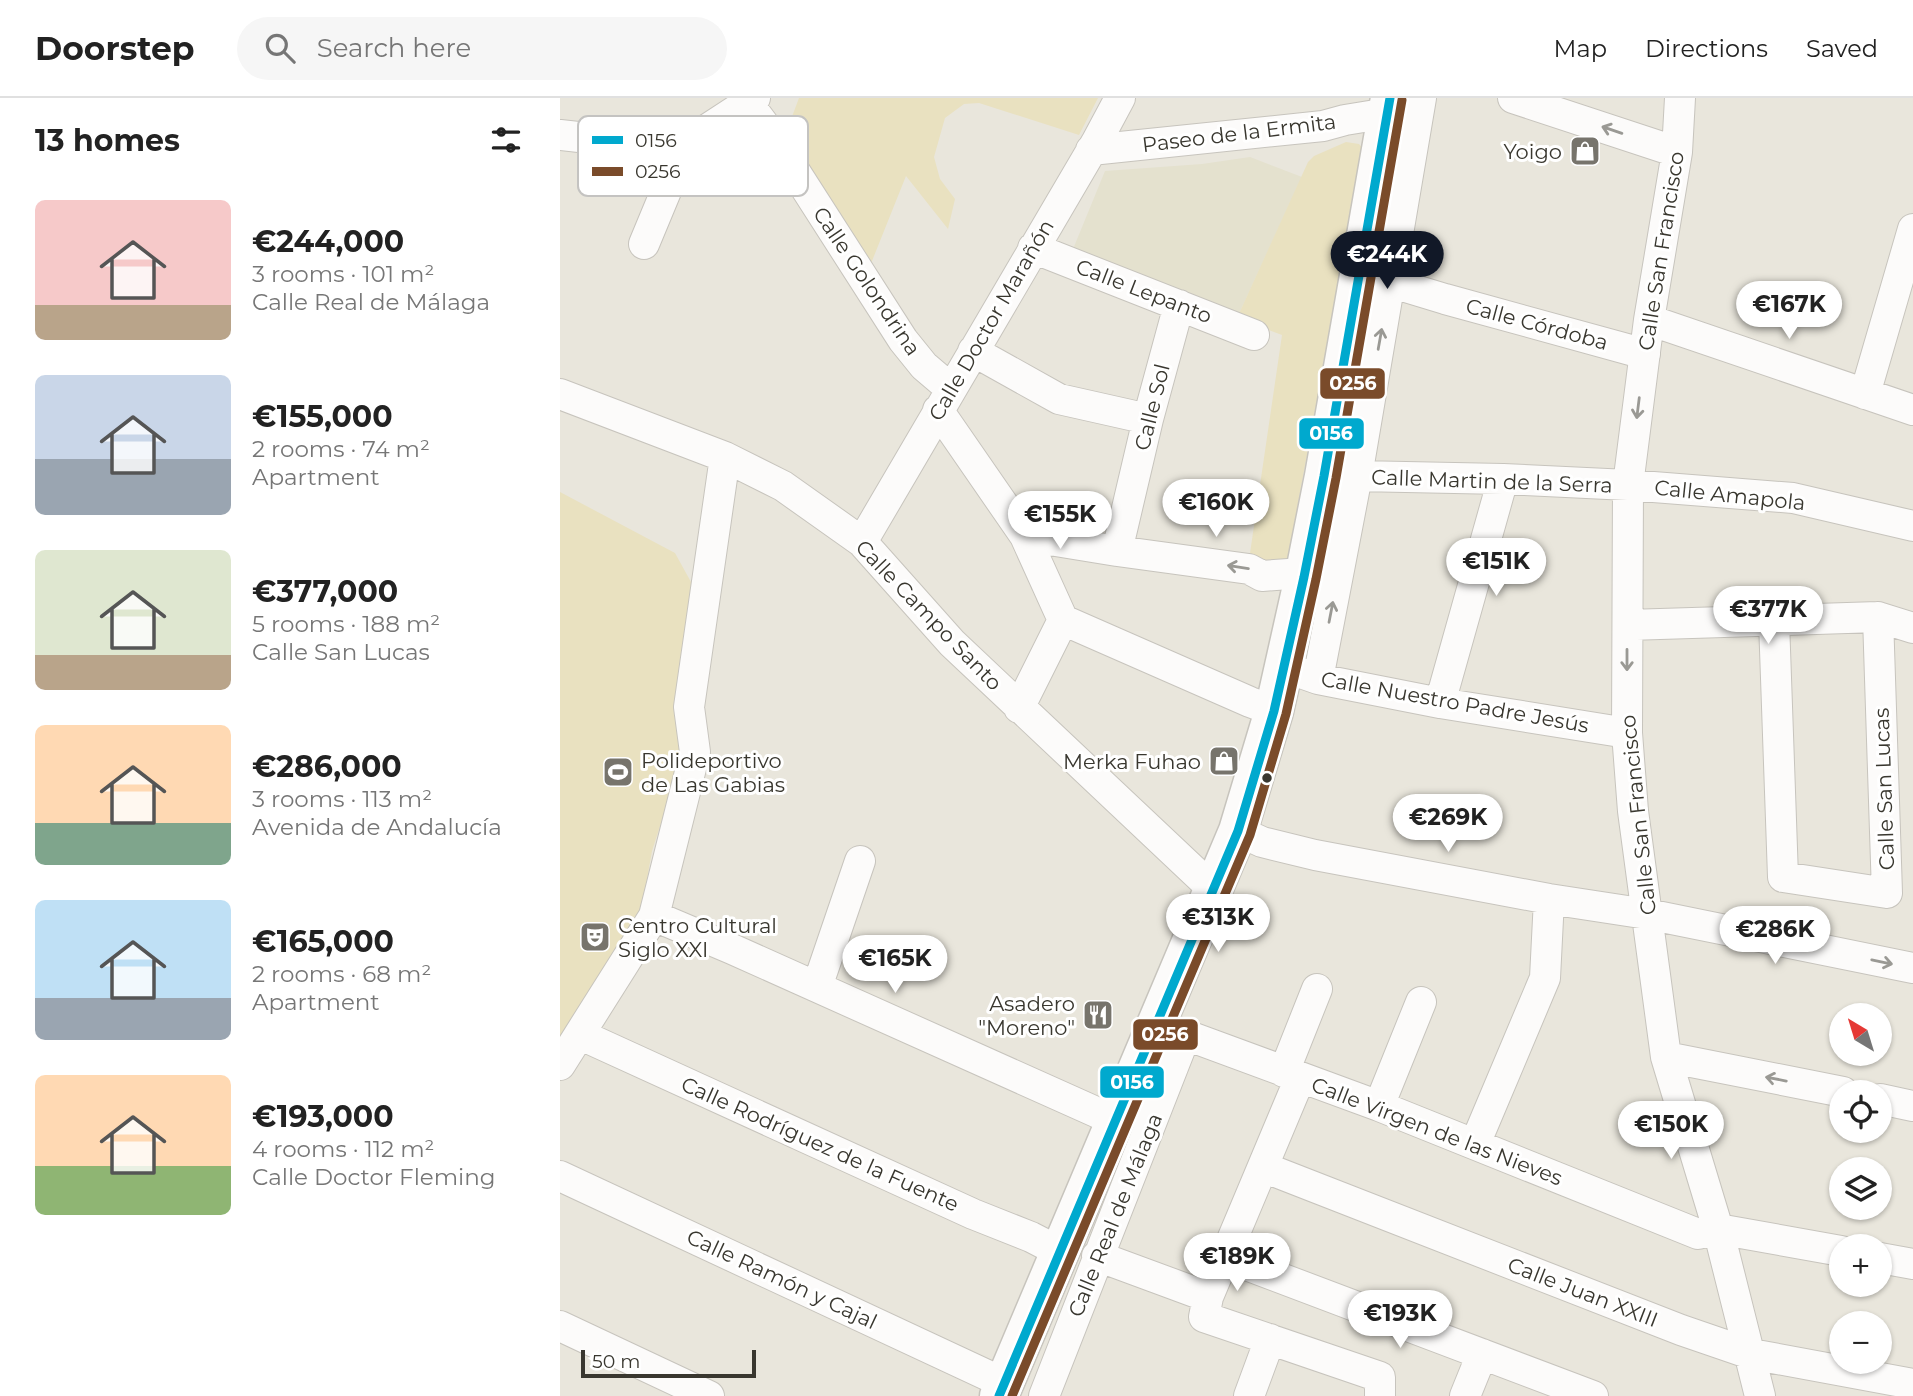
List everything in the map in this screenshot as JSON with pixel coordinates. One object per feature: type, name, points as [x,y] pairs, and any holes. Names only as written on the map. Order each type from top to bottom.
[{"type":"main road","name":"Calle Real de Málaga","points":[[1002,1389],[1116,1121],[1171,1029],[1214,890],[1238,831],[1274,711],[1301,674],[1304,577],[1399,103]]},
{"type":"street","name":"Calle Doctor Marañón","points":[[862,542],[1120,98]]},
{"type":"street","points":[[1513,98],[1677,152]]},
{"type":"street","name":"Calle San Francisco","points":[[1681,98],[1677,152],[1649,320],[1628,485],[1627,733],[1633,811],[1667,1057],[1718,1229],[1760,1396]]},
{"type":"street","points":[[725,116],[748,100]]},
{"type":"street","name":"Calle Golondrina","points":[[748,100],[759,116]]},
{"type":"street","name":"Paseo de la Ermita","points":[[1091,150],[1323,126],[1399,103]]},
{"type":"street","name":"Calle Real de Málaga","points":[[1301,674],[1356,477],[1389,282],[1399,103]]},
{"type":"street","points":[[560,135],[578,137]]},
{"type":"street","name":"Calle Golondrina","points":[[808,192],[902,340],[924,366],[945,400],[1025,536],[1063,620]]},
{"type":"street","points":[[644,244],[664,196]]},
{"type":"street","points":[[1865,394],[1913,229]]},
{"type":"street","name":"Calle Lepanto","points":[[1033,248],[1254,335]]},
{"type":"street","name":"Calle Córdoba","points":[[1389,282],[1645,354]]},
{"type":"street","name":"Calle Sol","points":[[1117,551],[1148,419],[1179,305]]},
{"type":"street","points":[[1649,320],[1913,410]]},
{"type":"street","points":[[973,351],[1059,399],[1148,419]]},
{"type":"street","name":"Calle Campo Santo","points":[[560,394],[725,457],[783,486],[862,542],[952,643],[1214,890]]},
{"type":"street","points":[[560,1065],[654,916],[695,752],[690,707],[725,457]]},
{"type":"street","name":"Calle Martin de la Serra","points":[[1356,477],[1503,479],[1628,485]]},
{"type":"street","points":[[1440,702],[1503,479]]},
{"type":"street","name":"Calle Amapola","points":[[1628,485],[1793,498],[1913,526]]},
{"type":"street","points":[[1025,536],[1249,569],[1262,576],[1289,574],[1304,577]]},
{"type":"street","points":[[1628,625],[1878,617],[1913,628]]},
{"type":"street","name":"Calle San Lucas","points":[[1774,621],[1783,877],[1887,894],[1878,617]]},
{"type":"street","points":[[1019,708],[1063,620],[1274,711]]},
{"type":"street","name":"Calle Nuestro Padre Jesús","points":[[1301,674],[1440,702],[1627,733]]},
{"type":"street","points":[[1238,831],[1262,842],[1315,855],[1549,900],[1647,914],[1913,968]]},
{"type":"street","points":[[817,987],[860,861]]},
{"type":"street","points":[[1475,1144],[1545,978],[1549,900]]},
{"type":"street","points":[[654,916],[1116,1121]]},
{"type":"street","points":[[1317,989],[1264,1167],[1224,1257],[1208,1297],[1204,1317],[1380,1377],[1380,1396]]},
{"type":"street","points":[[1379,1106],[1421,1002]]},
{"type":"street","name":"Calle Real de Málaga","points":[[1047,1395],[1097,1256],[1171,1029]]},
{"type":"street","name":"Calle Virgen de las Nieves","points":[[1171,1029],[1379,1106],[1698,1234],[1718,1229],[1829,1249]]},
{"type":"street","name":"Calle Rodríguez de la Fuente","points":[[580,1035],[1060,1252]]},
{"type":"street","points":[[1667,1057],[1829,1089]]},
{"type":"street","points":[[1892,1102],[1913,1106]]},
{"type":"street","name":"Calle Juan XXIII","points":[[1264,1167],[1681,1330],[1751,1354],[1913,1384]]},
{"type":"street","name":"Calle Ramón y Cajal","points":[[560,1176],[1002,1389]]},
{"type":"street","points":[[1097,1256],[1208,1297]]},
{"type":"street","points":[[1224,1257],[1593,1396]]},
{"type":"street","points":[[1892,1260],[1913,1264]]},
{"type":"street","points":[[560,1326],[709,1396]]},
{"type":"street","points":[[1249,1396],[1270,1339]]},
{"type":"street","points":[[1465,1396],[1482,1354]]},
{"type":"shaded area","points":[[799,98],[1098,98],[1079,135],[979,103],[964,104],[945,118],[934,157],[940,179],[955,199],[948,229],[906,176],[868,271],[808,167],[808,116],[792,116]]},
{"type":"shaded area","points":[[1346,142],[1359,144],[1364,150],[1288,563],[1249,560],[1282,335],[1237,318],[1308,162],[1314,156]]},
{"type":"shaded area","points":[[1250,157],[1302,177],[1237,318],[1071,254],[1105,171],[1202,164]]},
{"type":"shaded area","name":"Polideportivo de Las Gabias","points":[[560,492],[675,553],[691,582],[681,750],[652,851],[641,913],[560,1037]]},
{"type":"transit line","name":"0156","points":[[999,1396],[1238,831],[1274,711],[1304,577],[1390,98]]},
{"type":"transit line","name":"0256","points":[[1012,1396],[1250,835],[1286,714],[1316,579],[1402,100]]},
{"type":"place","name":"Yoigo","points":[[1585,151]]},
{"type":"place","name":"Merka Fuhao","points":[[1224,761]]},
{"type":"place","name":"Polideportivo de Las Gabias","points":[[618,772]]},
{"type":"place","name":"Centro Cultural Siglo XXI","points":[[595,937]]},
{"type":"place","name":"Asadero \"Moreno\"","points":[[1098,1015]]}]
